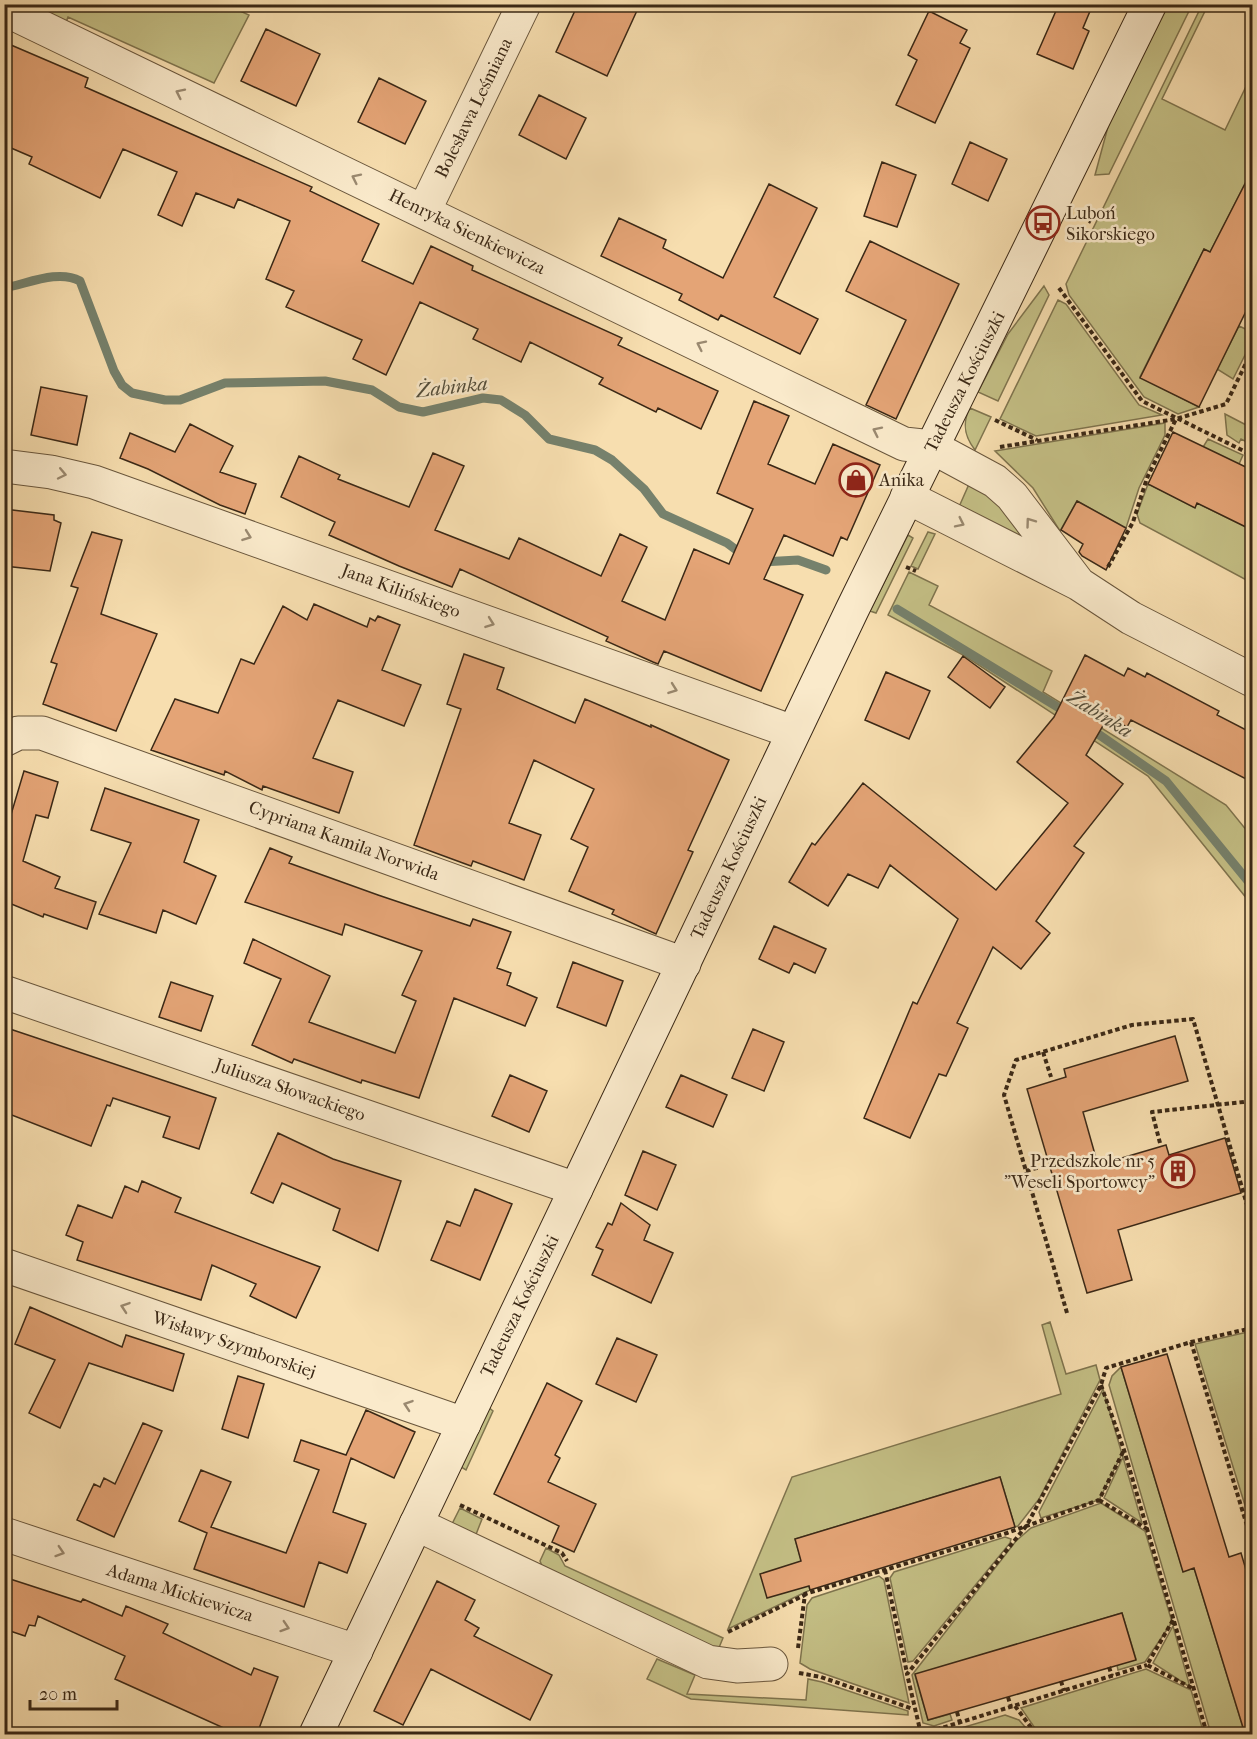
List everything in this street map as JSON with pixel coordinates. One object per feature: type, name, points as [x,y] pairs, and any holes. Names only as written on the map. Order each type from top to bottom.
[{"type":"street","name":"Bolesława Leśmiana","points":[[424,211],[524,4]]},
{"type":"street","name":"Tadeusza Kościuszki","points":[[316,1734],[793,732],[1150,4]]},
{"type":"street","name":"Henryka Sienkiewicza","points":[[4,9],[904,444],[932,447]]},
{"type":"street","points":[[932,447],[995,481],[1012,496],[1079,584]]},
{"type":"street","name":"Jana Kilińskiego","points":[[4,466],[62,474],[118,490],[793,732]]},
{"type":"street","points":[[907,497],[1079,584],[1131,618],[1252,680]]},
{"type":"street","name":"Cypriana Kamila Norwida","points":[[4,740],[18,733],[42,733],[684,964]]},
{"type":"street","name":"Juliusza Słowackiego","points":[[4,992],[576,1189]]},
{"type":"street","name":"Wisławy Szymborskiej","points":[[4,1265],[464,1424]]},
{"type":"street","points":[[416,1524],[708,1662],[737,1666],[788,1662]]},
{"type":"street","name":"Adama Mickiewicza","points":[[4,1534],[356,1651]]},
{"type":"path","points":[[1059,288],[1142,401],[1252,455]]},
{"type":"path","points":[[996,447],[1176,419],[1226,404],[1252,351]]},
{"type":"path","points":[[1114,560],[1133,522],[1147,478],[1176,419]]},
{"type":"path","points":[[995,420],[1038,441]]},
{"type":"path","points":[[904,567],[916,572]]},
{"type":"path","points":[[1067,1313],[1004,1095],[1016,1060],[1132,1025],[1192,1019],[1252,1222]]},
{"type":"path","points":[[1043,1052],[1051,1077]]},
{"type":"path","points":[[1160,1143],[1152,1112],[1252,1101]]},
{"type":"path","points":[[1026,1171],[1047,1165]]},
{"type":"path","points":[[907,1674],[1028,1525],[1101,1385],[1106,1368],[1191,1342],[1252,1328]]},
{"type":"path","points":[[1191,1342],[1252,1542]]},
{"type":"path","points":[[1101,1385],[1124,1450],[1207,1734]]},
{"type":"path","points":[[724,1634],[806,1594],[1028,1525],[1099,1500],[1124,1450]]},
{"type":"path","points":[[1099,1500],[1148,1530]]},
{"type":"path","points":[[457,1504],[562,1553],[567,1561],[578,1566]]},
{"type":"path","points":[[1247,1522],[1252,1522]]},
{"type":"path","points":[[885,1570],[913,1709],[922,1734],[1147,1665],[1174,1619]]},
{"type":"path","points":[[806,1594],[788,1662],[821,1677],[913,1709]]},
{"type":"path","points":[[1147,1665],[1194,1689]]},
{"type":"path","points":[[1109,1667],[1112,1676]]},
{"type":"path","points":[[1061,1681],[1064,1691]]},
{"type":"path","points":[[1008,1697],[1036,1734]]},
{"type":"path","points":[[957,1712],[960,1723]]},
{"type":"shaded area","points":[[20,5],[227,5],[249,15],[214,83],[68,17],[65,25]]},
{"type":"shaded area","points":[[1167,5],[1192,5],[1109,174],[1095,175],[1109,123]]},
{"type":"shaded area","points":[[1202,5],[1208,5],[1162,99],[1225,130],[1252,74],[1252,170],[1210,252],[1204,249],[1140,377],[1199,407],[1178,414],[1144,397],[1069,295],[1066,284]]},
{"type":"shaded area","points":[[1044,286],[1049,295],[998,401],[978,392],[1008,334]]},
{"type":"shaded area","points":[[1058,300],[1066,304],[1139,405],[1162,415],[1036,436],[1000,419]]},
{"type":"shaded area","points":[[1239,326],[1252,332],[1252,341],[1233,379],[1217,369]]},
{"type":"shaded area","points":[[970,408],[991,417],[975,450],[968,440],[965,429]]},
{"type":"shaded area","points":[[1225,414],[1252,428],[1252,450],[1247,447],[1249,443],[1241,439],[1239,443],[1227,435]]},
{"type":"shaded area","points":[[1165,423],[1165,435],[1139,488],[1126,528],[1077,501],[1060,531],[1033,488],[995,451]]},
{"type":"shaded area","points":[[1208,439],[1243,455],[1239,464],[1200,452]]},
{"type":"shaded area","points":[[970,482],[992,497],[1028,540],[958,509]]},
{"type":"shaded area","points":[[1148,484],[1194,507],[1197,503],[1252,530],[1252,583],[1140,523],[1137,514]]},
{"type":"shaded area","points":[[928,532],[935,534],[918,569],[911,566]]},
{"type":"shaded area","points":[[908,535],[913,538],[876,613],[870,611]]},
{"type":"shaded area","points":[[909,572],[938,586],[929,605],[1052,671],[1043,692],[1226,805],[1252,837],[1252,905],[1148,776],[965,656],[888,615]]},
{"type":"shaded area","points":[[1050,1322],[1066,1374],[1096,1365],[1100,1380],[1039,1499],[1018,1526],[1015,1527],[1000,1477],[795,1539],[810,1590],[728,1629],[792,1477],[1061,1394],[1042,1325]]},
{"type":"shaded area","points":[[1252,1331],[1252,1519],[1248,1515],[1195,1344]]},
{"type":"shaded area","points":[[1121,1367],[1183,1571],[1194,1568],[1245,1734],[1211,1734],[1109,1385],[1112,1376]]},
{"type":"shaded area","points":[[1103,1389],[1122,1454],[1099,1500],[1041,1518],[1039,1512]]},
{"type":"shaded area","points":[[488,1407],[493,1411],[466,1470],[461,1467]]},
{"type":"shaded area","points":[[1123,1457],[1142,1523],[1104,1498]]},
{"type":"shaded area","points":[[1101,1503],[1145,1531],[1172,1622],[1145,1662],[1118,1670],[1117,1665],[1136,1659],[1122,1613],[915,1675],[928,1720],[950,1714],[952,1720],[934,1726],[923,1723],[912,1675],[1016,1541],[1031,1528]]},
{"type":"shaded area","points":[[460,1508],[482,1519],[475,1537],[451,1526]]},
{"type":"shaded area","points":[[1005,1537],[1011,1539],[1010,1543],[913,1661],[908,1662],[890,1578],[894,1572]]},
{"type":"shaded area","points":[[546,1548],[559,1555],[565,1566],[723,1638],[718,1650],[542,1566],[540,1561]]},
{"type":"shaded area","points":[[879,1576],[884,1580],[909,1703],[810,1669],[800,1663],[807,1605],[812,1598]]},
{"type":"shaded area","points":[[1173,1626],[1190,1687],[1153,1663]]},
{"type":"shaded area","points":[[657,1659],[695,1675],[687,1694],[806,1700],[808,1679],[908,1711],[908,1715],[691,1699],[647,1679]]},
{"type":"shaded area","points":[[1146,1669],[1191,1690],[1204,1734],[1039,1734],[1021,1708]]},
{"type":"shaded area","points":[[1005,1715],[1019,1720],[1031,1734],[941,1734]]},
{"type":"building","points":[[578,4],[640,4],[607,76],[556,52]]},
{"type":"building","points":[[1059,4],[1093,4],[1083,28],[1089,31],[1073,69],[1037,54]]},
{"type":"building","points":[[929,11],[967,30],[960,43],[970,48],[935,123],[896,105],[917,60],[908,55]]},
{"type":"building","points":[[266,29],[320,54],[296,106],[241,81]]},
{"type":"building","points":[[4,42],[88,78],[85,87],[312,187],[310,191],[379,224],[362,261],[413,284],[431,246],[473,266],[472,270],[622,338],[618,345],[718,391],[701,429],[658,408],[656,412],[599,384],[603,378],[530,342],[521,362],[473,339],[478,329],[420,302],[386,375],[353,359],[362,340],[286,307],[294,291],[266,279],[290,221],[238,199],[234,208],[196,193],[182,226],[158,215],[177,172],[123,149],[100,198],[29,164],[32,157],[4,145]]},
{"type":"building","points":[[379,78],[426,101],[405,144],[358,122]]},
{"type":"building","points":[[539,95],[586,118],[566,159],[519,135]]},
{"type":"building","points":[[970,142],[1007,159],[988,201],[952,184]]},
{"type":"building","points":[[882,162],[916,175],[897,227],[864,216]]},
{"type":"building","points":[[1252,170],[1252,299],[1199,407],[1140,378],[1204,249],[1210,252]]},
{"type":"building","points":[[769,184],[817,208],[774,297],[818,319],[800,354],[721,315],[718,320],[679,300],[682,294],[601,256],[619,218],[666,240],[663,248],[723,278]]},
{"type":"building","points":[[870,241],[959,284],[896,419],[866,405],[906,320],[846,291]]},
{"type":"building","points":[[41,387],[87,396],[77,445],[31,435]]},
{"type":"building","points":[[754,401],[789,416],[768,464],[815,484],[833,444],[880,465],[847,540],[841,537],[833,556],[784,535],[764,579],[803,595],[761,691],[664,651],[658,664],[653,662],[606,641],[608,637],[460,569],[452,587],[399,566],[329,535],[335,522],[281,497],[299,456],[340,475],[338,479],[409,507],[433,453],[464,466],[435,530],[509,559],[519,538],[601,576],[620,534],[647,547],[622,601],[665,620],[694,549],[729,564],[753,509],[717,493]]},
{"type":"building","points":[[190,424],[233,446],[220,472],[256,484],[245,514],[220,505],[148,469],[120,458],[130,433],[175,452]]},
{"type":"building","points":[[1173,432],[1252,470],[1252,530],[1197,503],[1195,508],[1148,484]]},
{"type":"building","points":[[1077,501],[1126,528],[1106,570],[1082,556],[1079,552],[1083,544],[1061,530]]},
{"type":"building","points":[[4,509],[54,515],[54,520],[61,523],[50,571],[4,566]]},
{"type":"building","points":[[92,532],[122,540],[101,614],[157,634],[116,731],[43,704],[57,664],[51,662],[78,588],[71,586]]},
{"type":"building","points":[[314,604],[367,627],[370,618],[375,621],[378,616],[400,625],[382,670],[421,685],[404,726],[338,700],[313,758],[353,772],[339,813],[263,786],[262,790],[225,771],[224,775],[151,750],[175,699],[218,713],[241,659],[254,664],[283,606],[307,620]]},
{"type":"building","points":[[464,654],[504,668],[497,689],[575,723],[585,699],[651,727],[651,725],[729,760],[688,850],[693,852],[656,934],[612,914],[614,910],[569,891],[588,847],[571,839],[594,789],[534,760],[509,823],[541,835],[524,880],[473,861],[471,866],[414,845],[461,709],[447,704]]},
{"type":"building","points":[[1085,655],[1124,676],[1128,668],[1145,677],[1147,673],[1219,711],[1217,715],[1252,733],[1252,782],[1131,720],[1127,727],[1108,717],[1086,755],[1123,784],[1074,846],[1084,853],[1036,921],[1050,933],[1021,969],[993,947],[957,1023],[968,1028],[946,1076],[939,1074],[910,1138],[864,1118],[913,1002],[917,1004],[958,919],[890,865],[878,888],[848,874],[828,906],[789,882],[812,843],[815,845],[863,783],[996,890],[1068,803],[1017,762],[1054,717]]},
{"type":"building","points":[[963,656],[1005,687],[990,708],[948,677]]},
{"type":"building","points":[[886,672],[930,691],[909,739],[865,720]]},
{"type":"building","points":[[24,771],[58,782],[48,818],[36,815],[23,861],[60,877],[55,888],[96,902],[87,929],[44,914],[43,917],[4,901],[4,838]]},
{"type":"building","points":[[105,788],[199,820],[184,862],[216,876],[196,924],[163,910],[156,933],[99,914],[131,843],[91,830]]},
{"type":"building","points":[[270,848],[292,857],[289,863],[378,895],[470,926],[473,919],[511,932],[497,968],[511,973],[507,985],[537,998],[525,1026],[454,998],[419,1098],[362,1080],[361,1083],[294,1059],[292,1063],[252,1045],[281,979],[244,963],[253,939],[330,976],[309,1022],[395,1053],[416,1001],[402,995],[422,951],[345,924],[342,935],[245,902]]},
{"type":"building","points":[[774,926],[826,949],[815,973],[794,963],[789,973],[759,959]]},
{"type":"building","points":[[573,962],[623,981],[606,1026],[557,1007]]},
{"type":"building","points":[[171,982],[213,996],[201,1031],[159,1017]]},
{"type":"building","points":[[4,1027],[216,1098],[199,1149],[163,1137],[170,1117],[113,1098],[110,1106],[107,1105],[91,1146],[4,1112]]},
{"type":"building","points":[[753,1029],[784,1042],[764,1091],[732,1078]]},
{"type":"building","name":"Przedszkole nr 5 \"Weseli Sportowcy\"","points":[[1175,1036],[1188,1081],[1083,1112],[1098,1165],[1166,1145],[1169,1155],[1225,1138],[1241,1193],[1118,1230],[1132,1280],[1087,1293],[1027,1089],[1066,1077],[1064,1069]]},
{"type":"building","points":[[510,1075],[547,1091],[529,1132],[492,1116]]},
{"type":"building","points":[[681,1075],[727,1095],[713,1127],[666,1107]]},
{"type":"building","points":[[278,1133],[333,1159],[401,1181],[378,1251],[333,1230],[340,1209],[282,1183],[273,1203],[251,1193]]},
{"type":"building","points":[[643,1151],[676,1165],[657,1210],[625,1195]]},
{"type":"building","points":[[142,1181],[181,1198],[175,1212],[320,1267],[296,1318],[250,1296],[256,1284],[212,1265],[201,1300],[77,1260],[83,1242],[66,1235],[78,1205],[112,1218],[125,1186],[138,1192]]},
{"type":"building","points":[[475,1189],[512,1204],[480,1280],[431,1260],[447,1221],[460,1226]]},
{"type":"building","points":[[621,1203],[650,1225],[644,1240],[673,1253],[651,1303],[592,1275],[603,1250],[596,1247],[608,1223],[612,1225]]},
{"type":"building","points":[[30,1307],[122,1347],[126,1335],[184,1354],[173,1391],[89,1363],[60,1428],[29,1413],[55,1360],[15,1344]]},
{"type":"building","points":[[617,1338],[657,1355],[636,1402],[596,1384]]},
{"type":"building","points":[[1167,1354],[1229,1557],[1241,1553],[1252,1590],[1252,1734],[1245,1734],[1194,1568],[1183,1572],[1121,1367]]},
{"type":"building","points":[[238,1376],[264,1384],[248,1438],[222,1429]]},
{"type":"building","points":[[547,1383],[582,1401],[555,1455],[560,1458],[548,1482],[596,1504],[574,1552],[552,1542],[559,1526],[494,1494]]},
{"type":"building","points":[[366,1410],[415,1432],[394,1478],[351,1458],[333,1512],[366,1524],[347,1573],[319,1562],[304,1607],[194,1569],[207,1533],[179,1521],[201,1470],[231,1482],[211,1527],[286,1553],[319,1470],[294,1461],[301,1440],[346,1455]]},
{"type":"building","points":[[143,1423],[162,1431],[114,1537],[77,1520],[94,1484],[100,1487],[104,1478],[115,1484]]},
{"type":"building","points":[[1000,1477],[1015,1527],[810,1590],[809,1586],[767,1598],[760,1574],[801,1561],[795,1539]]},
{"type":"building","points":[[4,1577],[81,1602],[83,1599],[122,1616],[126,1606],[168,1624],[163,1633],[251,1675],[254,1668],[278,1677],[257,1734],[237,1734],[115,1679],[125,1656],[38,1616],[35,1626],[29,1625],[25,1636],[4,1629]]},
{"type":"building","points":[[437,1581],[475,1600],[465,1620],[479,1628],[474,1636],[552,1675],[530,1720],[431,1669],[403,1725],[374,1711]]},
{"type":"building","points":[[1122,1613],[1136,1660],[928,1720],[915,1674]]},
{"type":"waterway","name":"Żabinka","points":[[4,288],[42,278],[62,276],[80,281],[114,371],[122,385],[132,393],[165,400],[180,400],[225,383],[325,381],[372,390],[399,407],[423,412],[483,398],[501,400],[525,415],[549,439],[595,450],[612,460],[644,489],[663,514],[727,543],[743,555]]},
{"type":"waterway","name":"Żabinka","points":[[762,562],[798,560],[826,570]]},
{"type":"waterway","name":"Żabinka","points":[[897,609],[1069,714]]},
{"type":"waterway","name":"Żabinka","points":[[1088,727],[1166,781],[1252,886]]},
{"type":"place","name":"Luboń Sikorskiego","points":[[1043,223]]},
{"type":"place","name":"Anika","points":[[856,480]]},
{"type":"place","name":"Przedszkole nr 5 \"Weseli Sportowcy\"","points":[[1178,1171]]}]
